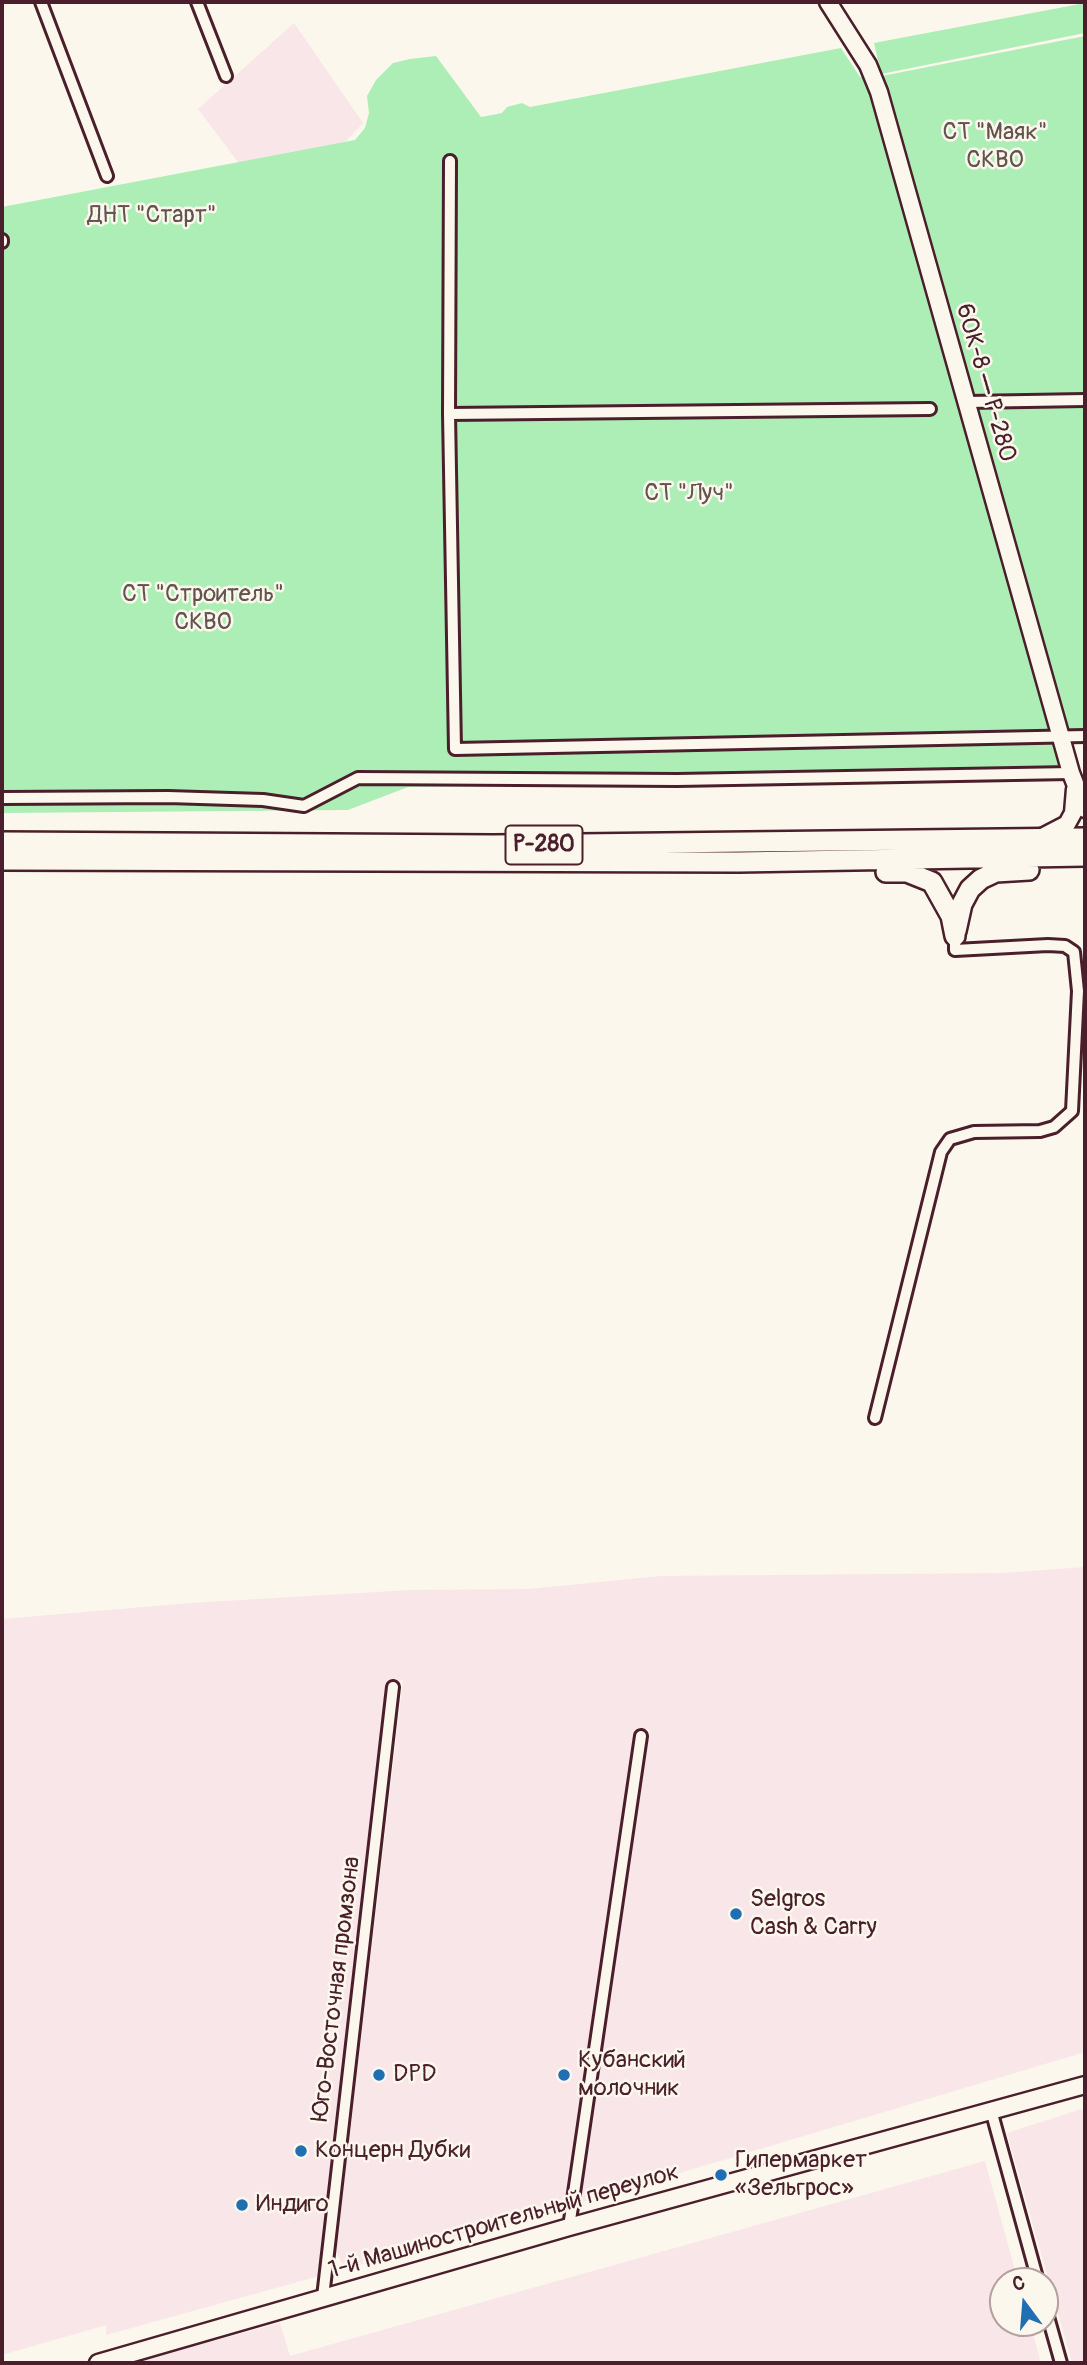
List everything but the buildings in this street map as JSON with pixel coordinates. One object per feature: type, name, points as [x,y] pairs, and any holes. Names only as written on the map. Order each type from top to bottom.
[{"type":"highway","name":"Р-280","points":[[2,842],[508,845],[816,854],[1085,838]]},
{"type":"highway","name":"Р-280","points":[[2,860],[816,854],[1085,856]]},
{"type":"highway","points":[[816,854],[818,872],[920,875],[932,881],[944,899],[955,936]]},
{"type":"highway","points":[[955,936],[962,904],[970,889],[981,878],[996,872],[1085,869]]},
{"type":"street","points":[[41,2],[107,176]]},
{"type":"street","points":[[197,2],[226,76]]},
{"type":"street","name":"60К-8 — Р-280","points":[[828,2],[874,78],[1073,780],[1085,809]]},
{"type":"street","points":[[450,161],[449,414],[455,749],[1060,734],[1085,736]]},
{"type":"street","points":[[968,402],[1085,400]]},
{"type":"street","points":[[449,414],[930,409]]},
{"type":"street","points":[[2,798],[168,797],[263,800],[304,806],[326,797],[358,778],[1073,780]]},
{"type":"street","name":"60К-8 — Р-280","points":[[1039,839],[1068,824],[1073,813],[1073,780]]},
{"type":"street","points":[[875,1418],[946,1145],[950,1139],[974,1132],[1040,1131],[1054,1128],[1072,1111],[1078,991],[1074,952],[1065,946],[1048,945],[955,950],[955,936]]},
{"type":"street","name":"Юго-Восточная промзона","points":[[323,2297],[393,1686]]},
{"type":"street","points":[[569,2227],[641,1735]]},
{"type":"street","name":"1-й Машиностроительный переулок","points":[[98,2363],[569,2227],[1085,2085]]},
{"type":"street","points":[[991,2110],[1034,2267]]},
{"type":"street","points":[[1054,2337],[1061,2363]]},
{"type":"shaded area","points":[[294,23],[363,123],[335,153],[250,178],[198,109]]},
{"type":"shaded area","points":[[1085,1567],[1085,2052],[576,2204],[650,1730],[639,1728],[568,2206],[345,2269],[336,2252],[403,1680],[386,1683],[319,2276],[106,2335],[106,2325],[2,2355],[2,1619],[191,1603],[411,1590],[528,1589],[661,1576],[1004,1573]]},
{"type":"shaded area","points":[[1085,2108],[1085,2363],[1072,2363],[1059,2317],[1059,2267],[1045,2267],[1007,2133]]},
{"type":"shaded area","points":[[985,2161],[1014,2267],[989,2267],[989,2337],[1034,2337],[1041,2363],[131,2363],[280,2323],[290,2356]]},
{"type":"green space","points":[[1085,3],[1085,33],[881,74],[874,43]]},
{"type":"green space","name":"СТ \"Маяк\" СКВО","points":[[1085,36],[1085,743],[1069,743],[882,76]]},
{"type":"green space","points":[[841,48],[860,77],[867,77],[1066,777],[408,787],[348,810],[2,813],[2,207],[355,140],[365,128],[369,113],[367,96],[376,80],[393,63],[410,59],[436,56],[481,117],[502,113],[507,107],[522,103],[530,107]]},
{"type":"place","name":"Selgros Cash & Carry","points":[[736,1914]]},
{"type":"place","name":"DPD","points":[[379,2075]]},
{"type":"place","name":"Кубанский молочник","points":[[564,2075]]},
{"type":"place","name":"Концерн Дубки","points":[[301,2151]]},
{"type":"place","name":"Гипермаркет «Зельгрос»","points":[[721,2175]]},
{"type":"place","name":"Индиго","points":[[242,2205]]},
{"type":"park label","name":"ДНТ \"Старт\"","points":[[152,216]]},
{"type":"park label","name":"СТ \"Луч\"","points":[[689,494]]},
{"type":"park label","name":"СТ \"Строитель\" СКВО","points":[[203,609]]}]
